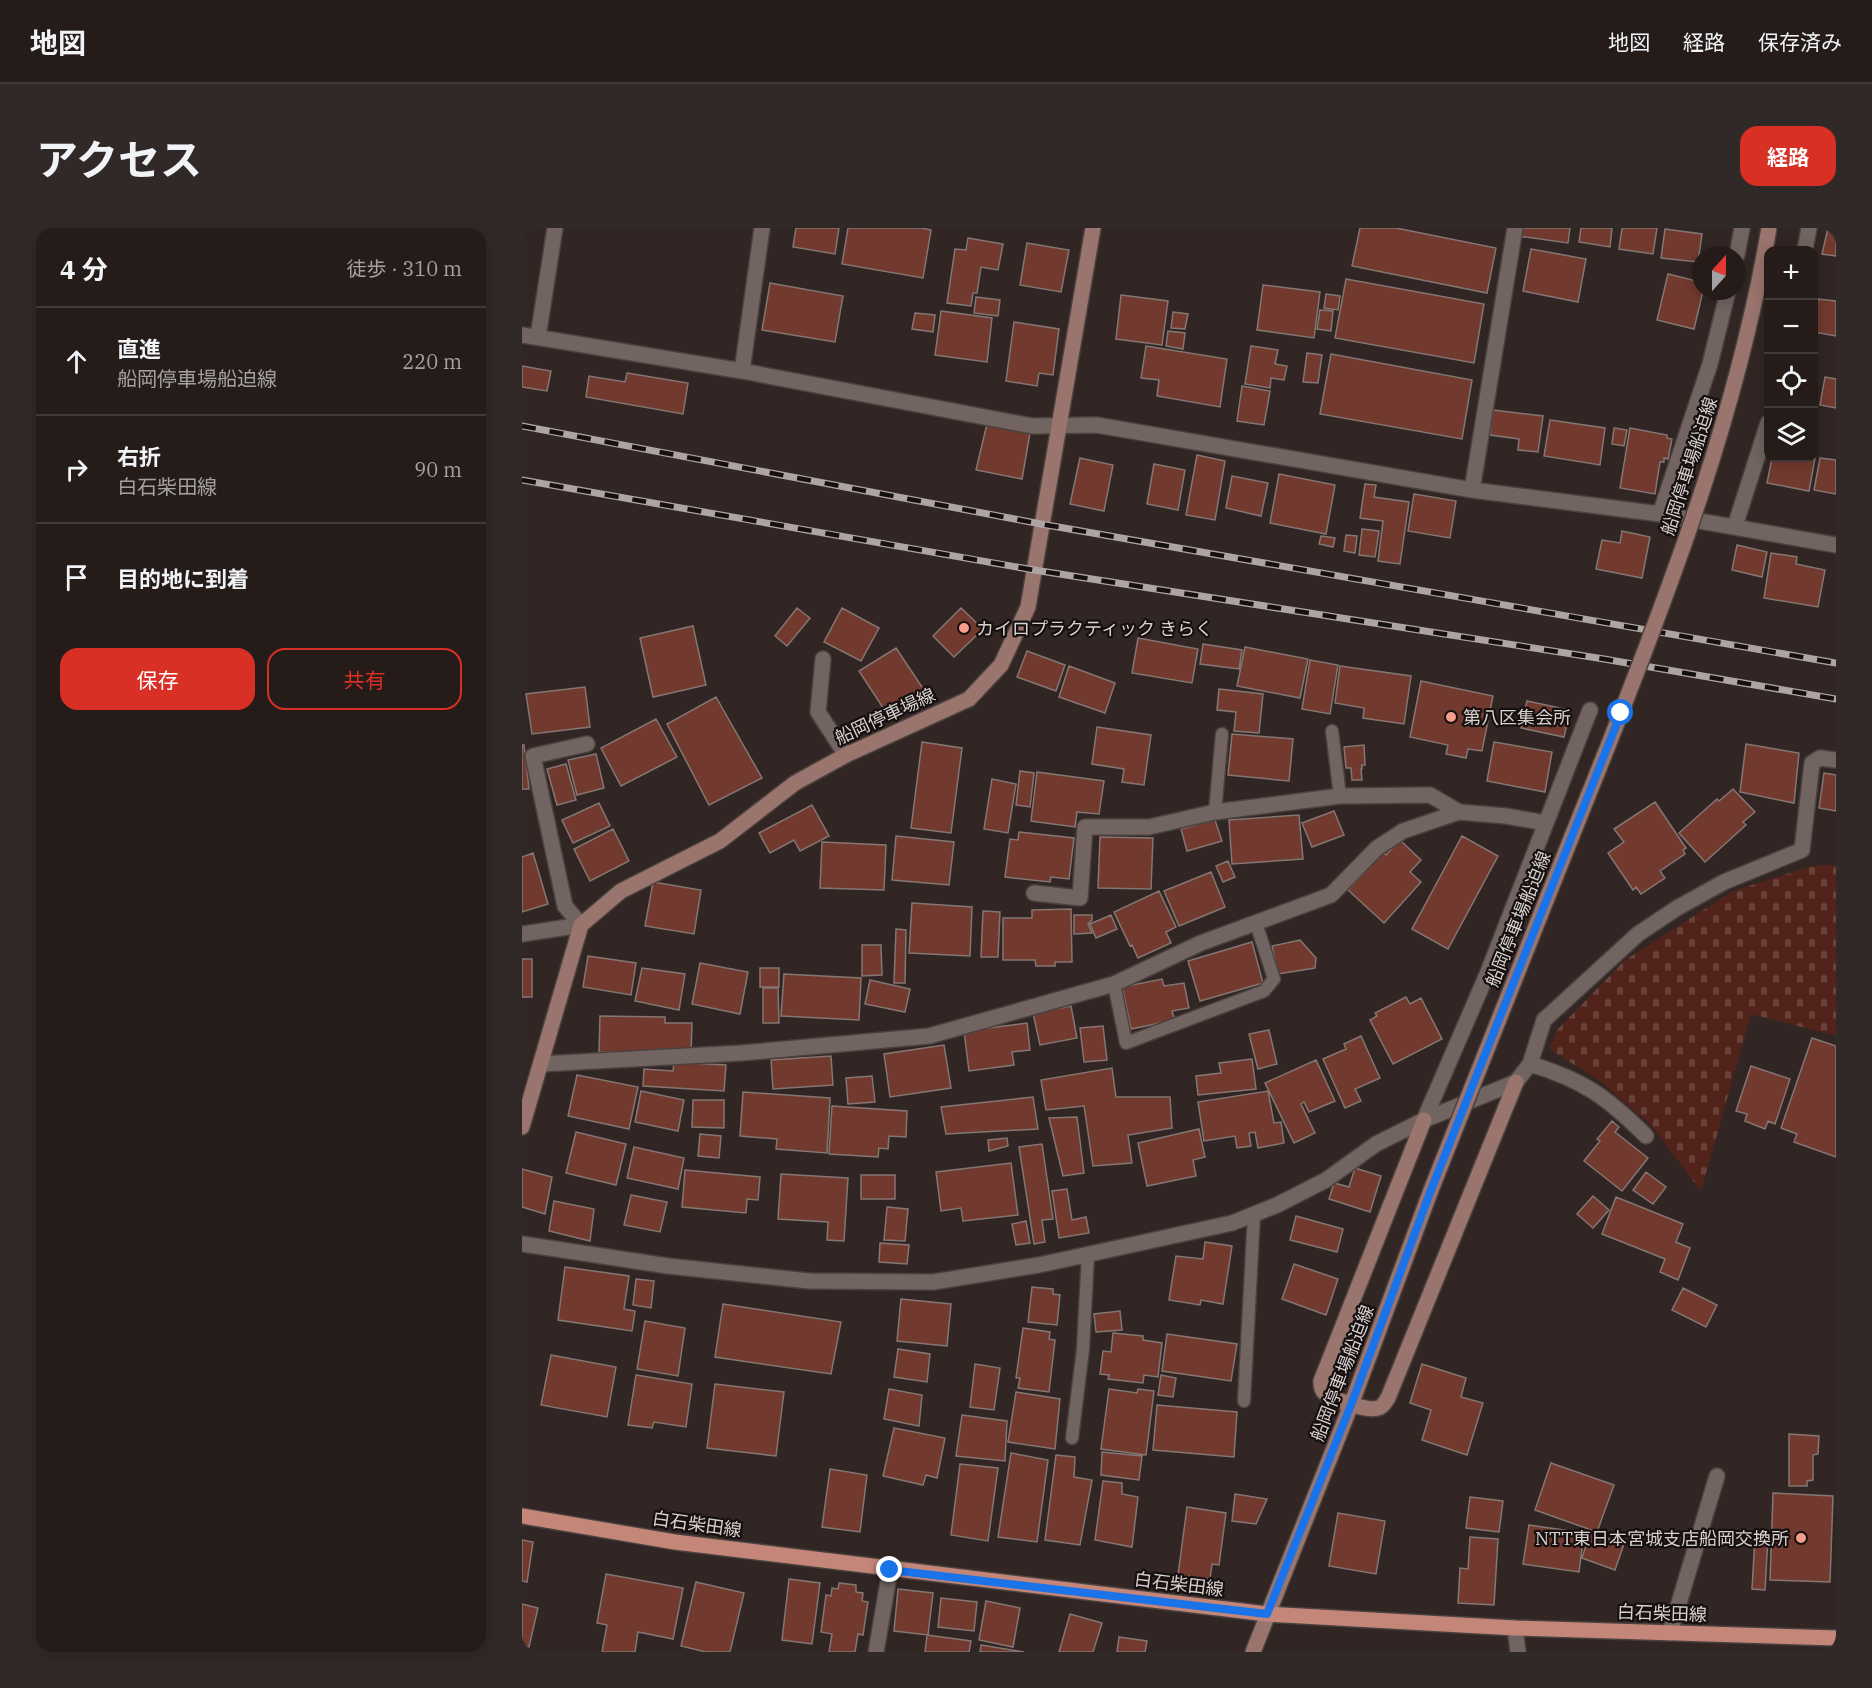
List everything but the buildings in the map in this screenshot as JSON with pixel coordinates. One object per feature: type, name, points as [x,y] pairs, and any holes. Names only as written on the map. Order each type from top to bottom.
[{"type":"main road","name":"船岡停車場線","points":[[581,925],[621,891],[720,841],[795,783],[846,755],[969,699],[1001,665],[1028,607],[1093,228]]},
{"type":"main road","name":"船岡停車場船迫線","points":[[1253,1652],[1351,1405],[1431,1190],[1621,713],[1690,529],[1740,366],[1768,228]]},
{"type":"main road","points":[[522,1127],[581,925]]},
{"type":"main road","points":[[1424,1120],[1321,1382],[1321,1389],[1325,1393],[1351,1405],[1372,1410],[1381,1408],[1388,1398],[1516,1082]]},
{"type":"main road","name":"白石柴田線","points":[[522,1516],[675,1542],[890,1570],[1267,1614],[1515,1628],[1836,1638]]},
{"type":"street","points":[[538,337],[555,228]]},
{"type":"street","points":[[742,371],[762,228]]},
{"type":"street","points":[[1472,490],[1515,228]]},
{"type":"street","points":[[1739,246],[1742,228]]},
{"type":"street","points":[[1806,246],[1809,228]]},
{"type":"street","points":[[1660,514],[1710,364],[1726,300]]},
{"type":"street","points":[[522,335],[742,371],[1032,426],[1097,425],[1472,490],[1660,514],[1836,545]]},
{"type":"street","points":[[1735,526],[1764,435]]},
{"type":"street","points":[[823,659],[818,712],[846,755]]},
{"type":"street","points":[[1424,1120],[1488,972],[1590,710]]},
{"type":"street","points":[[581,925],[565,906],[533,756],[587,744]]},
{"type":"street","points":[[522,1244],[668,1266],[809,1281],[933,1282],[1039,1265],[1232,1223],[1277,1205],[1326,1180],[1376,1144],[1424,1120],[1516,1082],[1530,1064],[1544,1020],[1638,934],[1677,908],[1724,882],[1802,850],[1812,763],[1820,758],[1836,760]]},
{"type":"street","points":[[1034,893],[1080,898],[1085,827],[1149,827],[1215,812],[1340,796],[1430,795],[1459,812]]},
{"type":"street","points":[[541,1064],[741,1053],[929,1036],[1114,984],[1201,942],[1256,924],[1330,895],[1377,848],[1403,831],[1459,812],[1506,816],[1545,823]]},
{"type":"street","points":[[522,934],[581,925]]},
{"type":"street","points":[[1530,1064],[1560,1073],[1592,1089],[1623,1113],[1646,1136]]},
{"type":"street","points":[[1670,1633],[1717,1476]]},
{"type":"street","points":[[876,1652],[890,1570]]},
{"type":"street","points":[[1515,1628],[1518,1652]]},
{"type":"lane","points":[[1332,731],[1340,796]]},
{"type":"lane","points":[[1215,812],[1222,734]]},
{"type":"lane","points":[[1114,984],[1126,1043],[1264,991],[1274,979],[1256,924]]},
{"type":"lane","points":[[1244,1401],[1254,1214]]},
{"type":"lane","points":[[1072,1438],[1083,1349],[1088,1254]]},
{"type":"green space","points":[[1815,865],[1836,865],[1836,1036],[1751,1014],[1701,1191],[1651,1125],[1600,1081],[1549,1049],[1557,1030],[1625,960],[1733,891]]},
{"type":"railway","points":[[522,426],[1041,524],[1836,663]]},
{"type":"railway","points":[[522,480],[1034,570],[1604,659],[1836,699]]},
{"type":"place","name":"カイロプラクティック きらく","points":[[964,628]]},
{"type":"place","name":"第八区集会所","points":[[1451,717]]},
{"type":"place","name":"NTT東日本宮城支店船岡交換所","points":[[1801,1538]]},
{"type":"route","points":[[890,1570],[1267,1614],[1351,1405],[1496,1024],[1621,713]]}]
